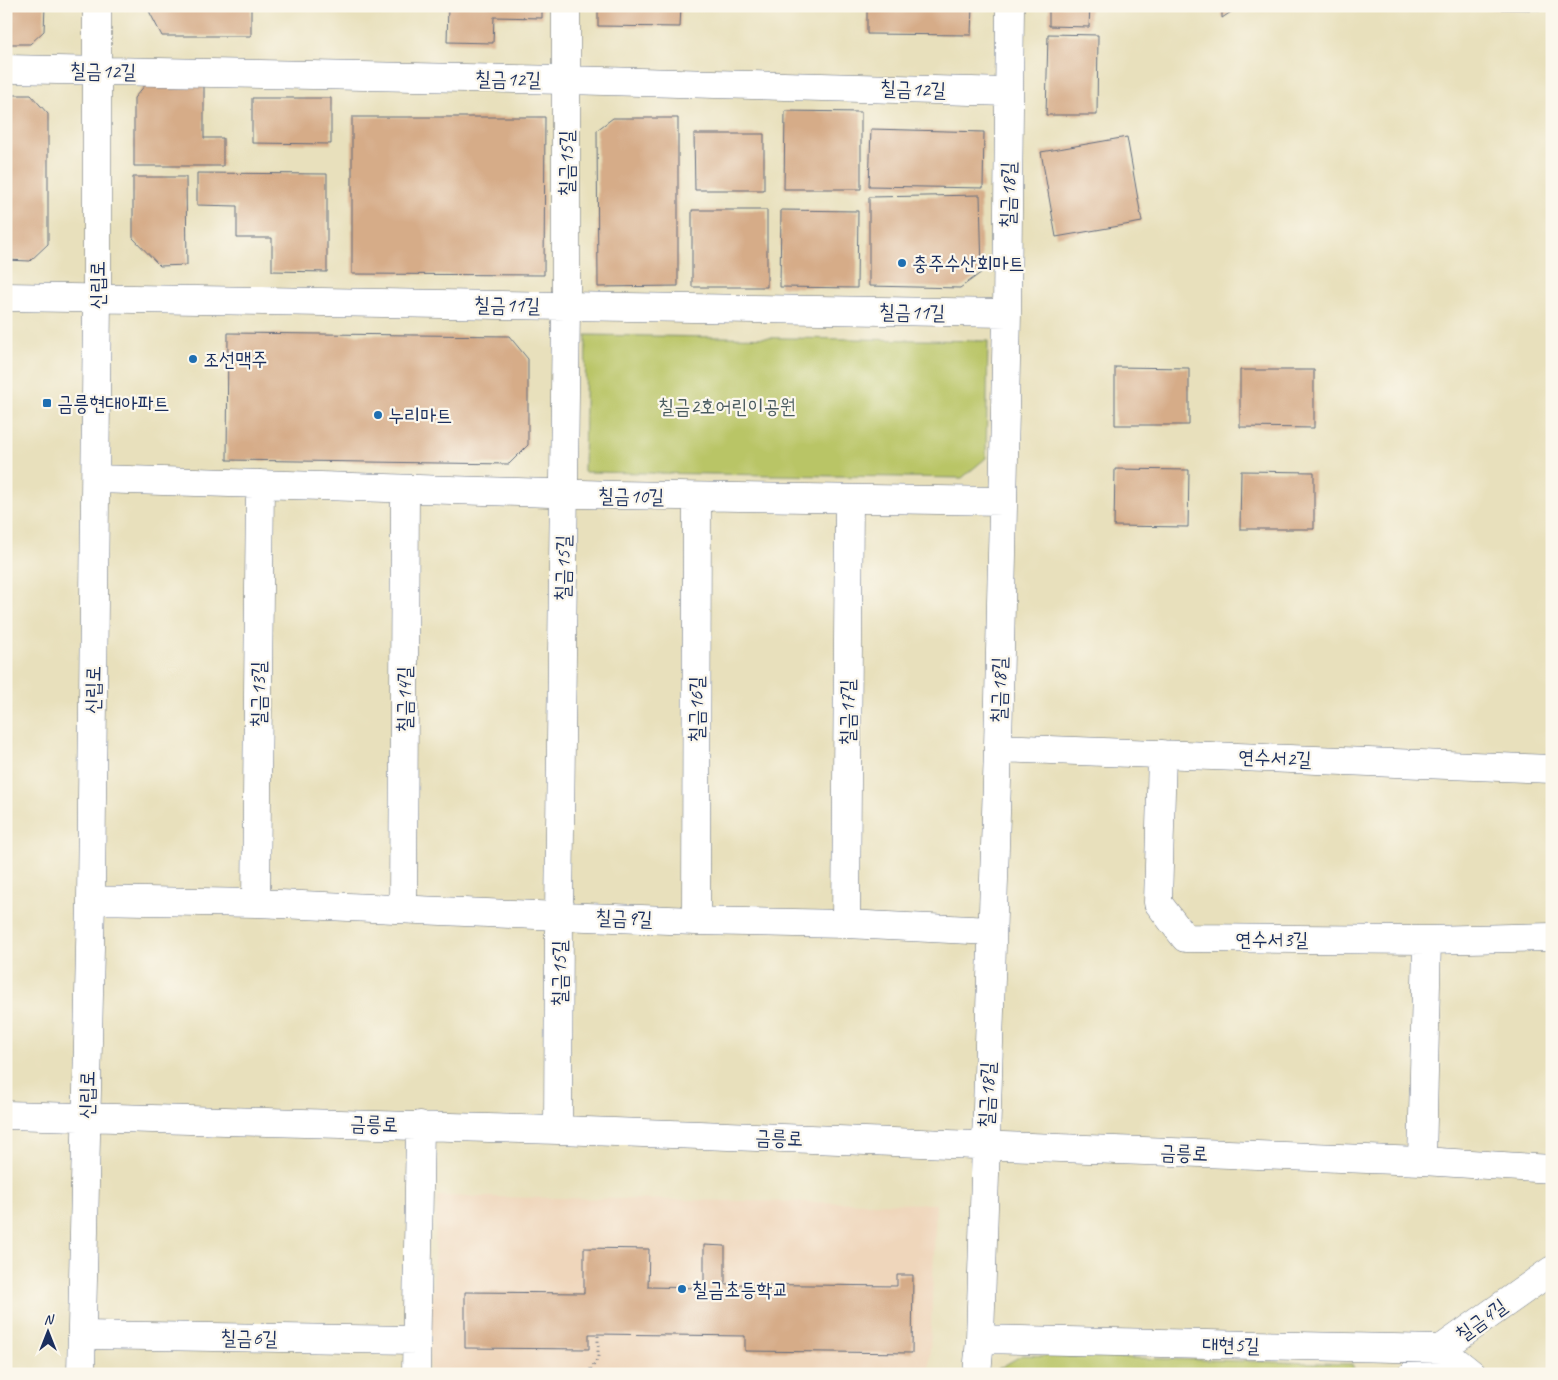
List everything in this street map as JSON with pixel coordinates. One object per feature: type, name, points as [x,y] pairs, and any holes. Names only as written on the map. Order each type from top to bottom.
[{"type":"street","name":"신립로","points":[[81,1374],[91,900],[96,479],[97,6]]},
{"type":"street","name":"칠금15길","points":[[558,1130],[566,306],[566,6]]},
{"type":"street","name":"칠금18길","points":[[977,1374],[980,1339],[998,748],[1007,313],[1010,6]]},
{"type":"street","name":"칠금12길","points":[[6,70],[566,80],[1009,92]]},
{"type":"street","name":"칠금11길","points":[[6,297],[1007,313]]},
{"type":"street","name":"칠금10길","points":[[96,479],[564,494],[1003,501]]},
{"type":"street","name":"칠금13길","points":[[256,903],[260,484]]},
{"type":"street","name":"칠금14길","points":[[403,909],[405,489]]},
{"type":"street","name":"칠금16길","points":[[696,921],[697,497]]},
{"type":"street","name":"칠금17길","points":[[846,924],[849,500]]},
{"type":"street","name":"연수서2길","points":[[998,748],[1552,769]]},
{"type":"street","name":"연수서3길","points":[[1162,754],[1158,903],[1185,938],[1427,940],[1552,937]]},
{"type":"street","name":"칠금9길","points":[[91,900],[256,903],[992,931]]},
{"type":"street","points":[[1422,1161],[1427,940]]},
{"type":"street","name":"금릉로","points":[[6,1115],[420,1125],[1422,1161],[1552,1169]]},
{"type":"street","points":[[416,1374],[420,1125]]},
{"type":"street","name":"칠금4길","points":[[1413,1374],[1441,1349],[1552,1270]]},
{"type":"street","name":"칠금6길","points":[[82,1335],[416,1340]]},
{"type":"street","name":"대현5길","points":[[980,1339],[1441,1349]]},
{"type":"street","points":[[1441,1349],[1472,1374]]},
{"type":"path","points":[[588,1374],[598,1358],[598,1334]]},
{"type":"shaded area","points":[[6,334],[9,335],[8,470],[6,470]]},
{"type":"shaded area","name":"칠금초등학교","points":[[437,1196],[936,1204],[929,1374],[429,1374]]},
{"type":"green space","name":"칠금2호어린이공원","points":[[586,335],[988,341],[986,458],[962,478],[584,472]]},
{"type":"green space","points":[[1022,1355],[1352,1364],[1356,1374],[993,1374],[993,1372]]},
{"type":"building","points":[[6,6],[45,6],[44,31],[30,44],[6,44]]},
{"type":"building","points":[[149,6],[251,6],[251,36],[162,36],[150,13]]},
{"type":"building","points":[[448,6],[542,6],[542,18],[494,17],[493,43],[447,42]]},
{"type":"building","points":[[598,6],[681,6],[680,27],[598,26]]},
{"type":"building","points":[[867,6],[972,6],[971,35],[867,34]]},
{"type":"building","points":[[1049,6],[1090,6],[1089,27],[1049,26]]},
{"type":"building","points":[[1222,6],[1240,6],[1222,18]]},
{"type":"building","points":[[1483,6],[1552,6],[1552,10],[1483,9]]},
{"type":"building","points":[[1048,34],[1098,35],[1097,115],[1046,115]]},
{"type":"building","points":[[147,83],[204,84],[204,138],[223,138],[223,166],[134,166],[134,98]]},
{"type":"building","points":[[6,95],[31,95],[48,114],[48,244],[30,261],[6,260]]},
{"type":"building","points":[[252,98],[331,98],[331,144],[252,143]]},
{"type":"building","points":[[785,111],[861,112],[861,189],[784,189]]},
{"type":"building","points":[[352,117],[545,117],[544,275],[352,274]]},
{"type":"building","points":[[613,118],[678,118],[678,286],[598,287],[597,130]]},
{"type":"building","points":[[871,129],[984,132],[983,188],[869,186]]},
{"type":"building","points":[[694,134],[764,134],[764,190],[695,190]]},
{"type":"building","points":[[1127,137],[1142,222],[1056,237],[1041,152]]},
{"type":"building","points":[[197,173],[327,174],[327,272],[272,271],[272,238],[237,238],[237,206],[197,205]]},
{"type":"building","points":[[133,177],[186,177],[187,265],[160,266],[133,238]]},
{"type":"building","points":[[980,195],[982,272],[960,288],[869,286],[869,197]]},
{"type":"building","points":[[692,210],[767,210],[767,287],[692,287]]},
{"type":"building","points":[[781,210],[858,211],[857,288],[780,287]]},
{"type":"building","name":"누리마트","points":[[228,333],[509,336],[528,359],[528,445],[509,464],[227,460]]},
{"type":"building","points":[[1115,367],[1189,368],[1189,425],[1115,425]]},
{"type":"building","points":[[1240,370],[1314,370],[1314,428],[1240,427]]},
{"type":"building","points":[[1115,469],[1189,470],[1188,527],[1114,526]]},
{"type":"building","points":[[1241,471],[1314,472],[1314,529],[1240,529]]},
{"type":"building","points":[[704,1245],[725,1246],[725,1284],[897,1286],[897,1275],[913,1275],[912,1353],[745,1351],[745,1336],[598,1334],[589,1334],[589,1349],[465,1348],[465,1292],[584,1293],[584,1248],[649,1249],[648,1287],[704,1288]]},
{"type":"place","name":"충주수산회마트","points":[[902,263]]},
{"type":"place","name":"조선맥주","points":[[193,359]]},
{"type":"place","name":"금릉현대아파트","points":[[47,403]]},
{"type":"place","name":"누리마트","points":[[378,415]]},
{"type":"place","name":"칠금초등학교","points":[[682,1289]]}]
